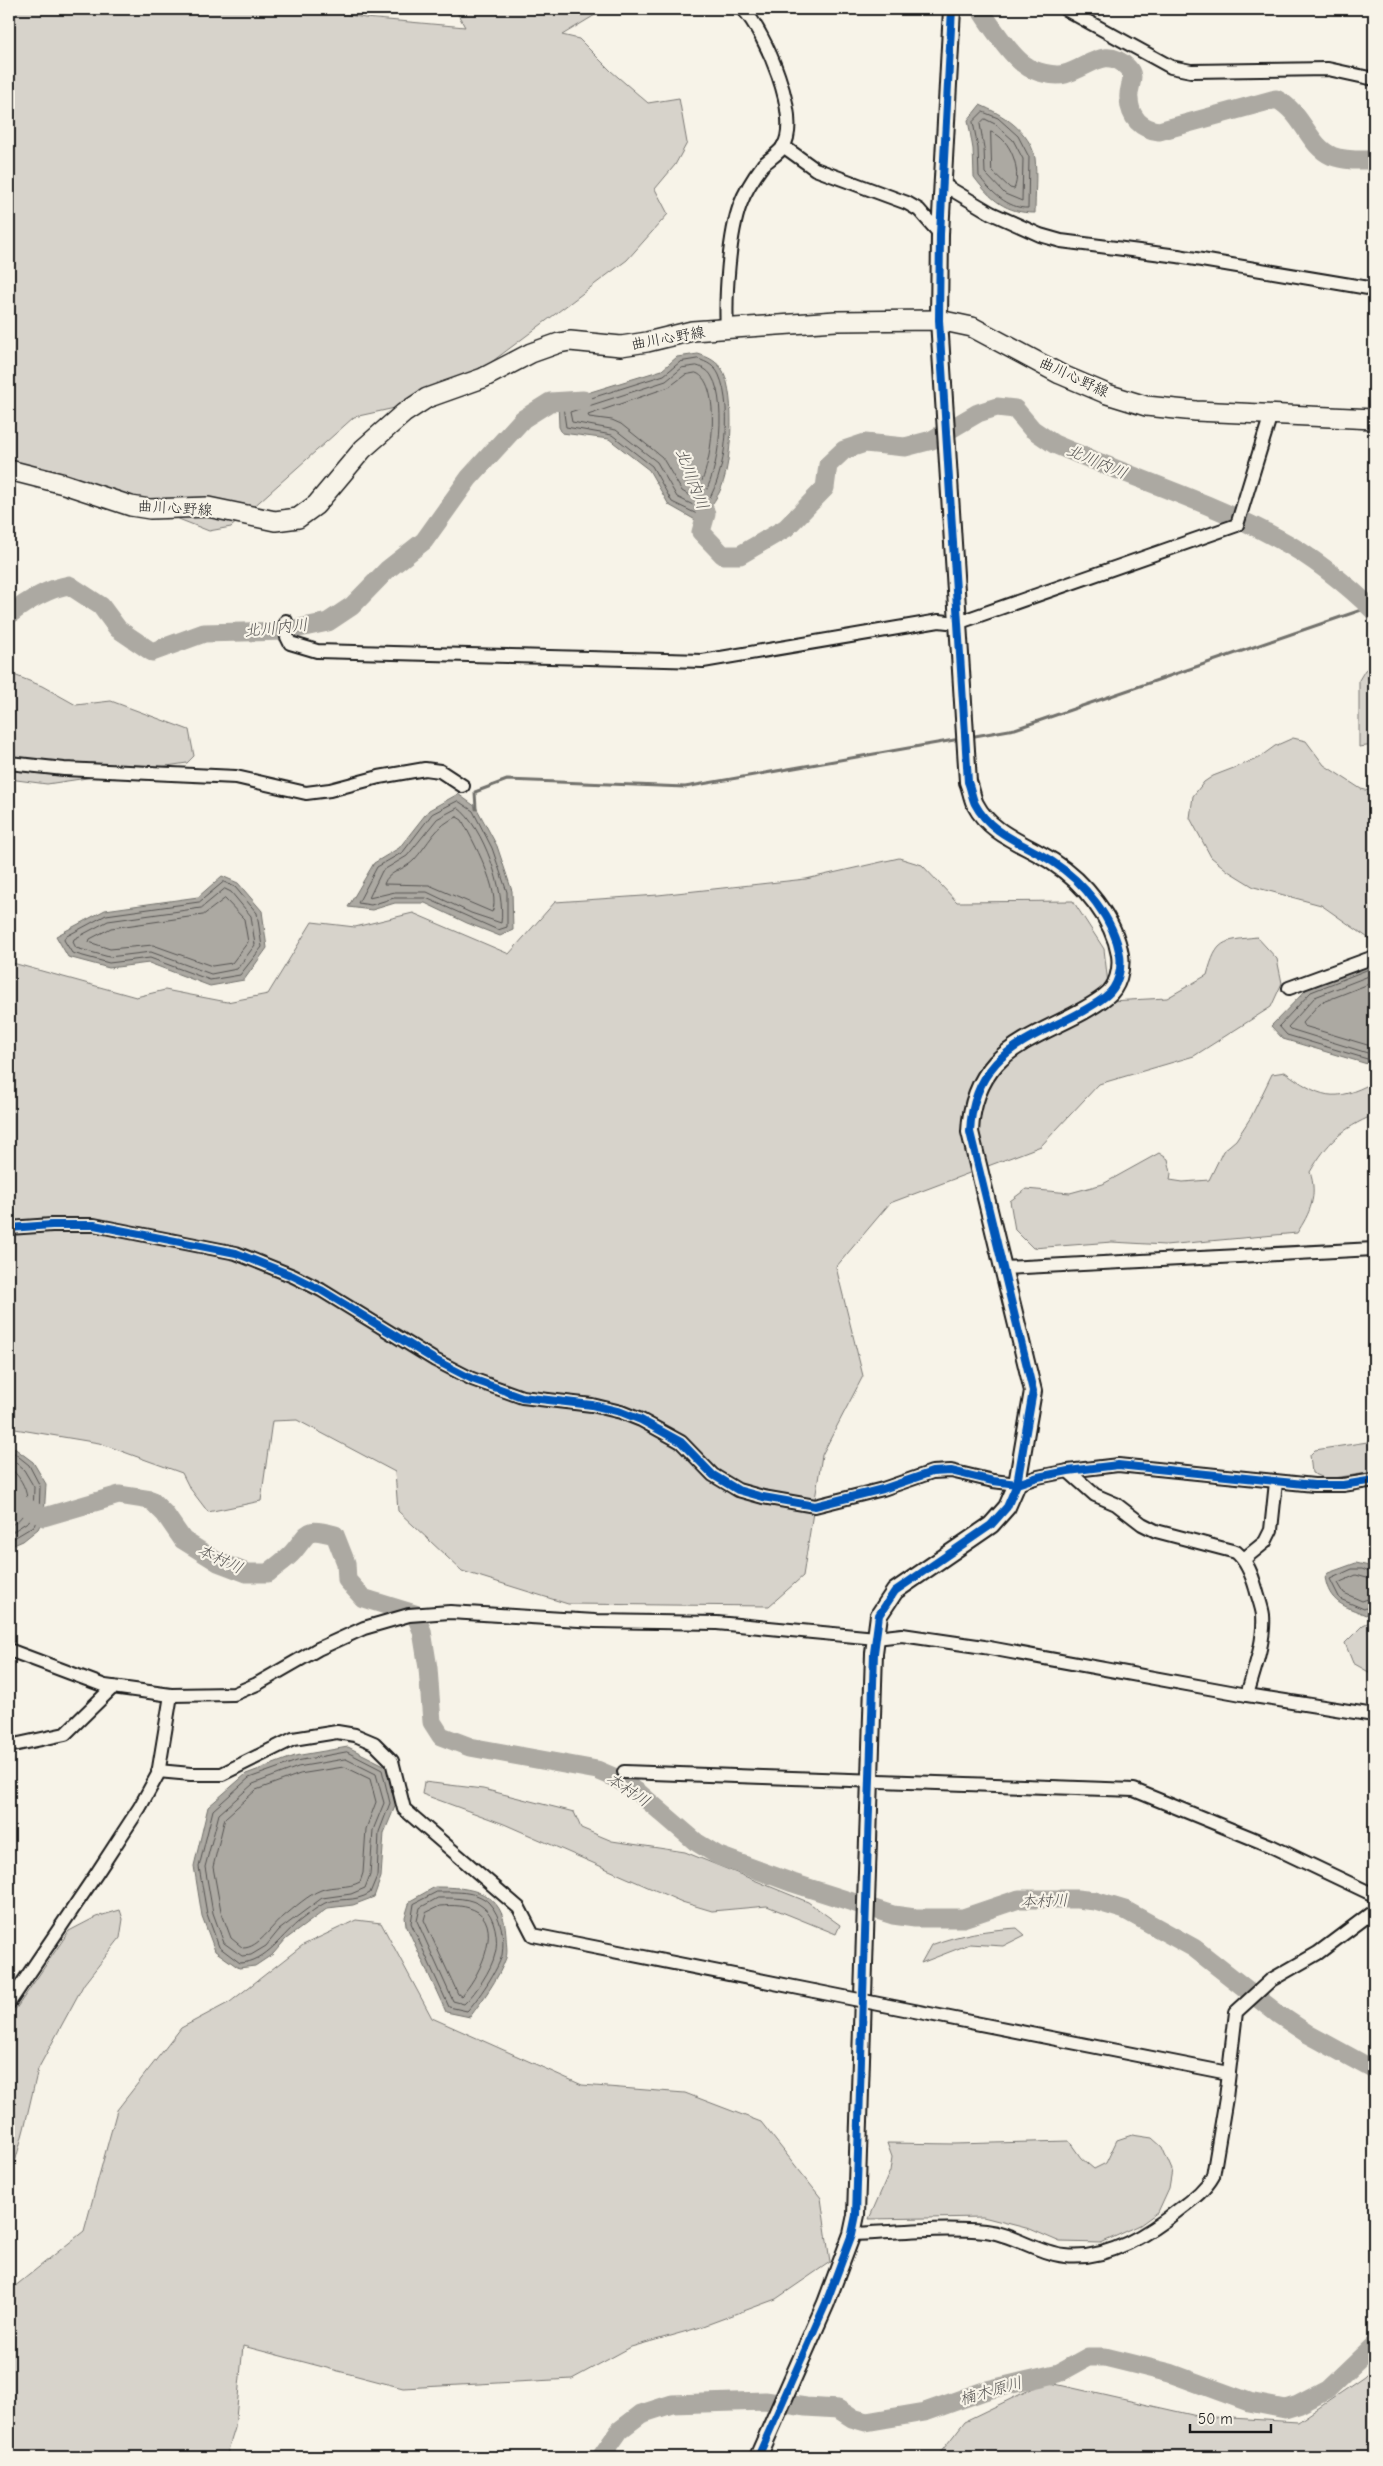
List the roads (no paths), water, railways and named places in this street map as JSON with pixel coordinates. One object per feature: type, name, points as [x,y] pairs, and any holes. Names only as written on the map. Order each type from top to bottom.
[{"type":"main road","name":"曲川心野線","points":[[9,470],[64,484],[131,506],[150,509],[208,507],[274,520],[298,518],[316,505],[363,449],[404,413],[427,398],[483,378],[531,353],[558,343],[570,341],[620,346],[647,342],[692,331],[836,321],[939,320],[972,327],[1060,374],[1107,394],[1146,406],[1196,411],[1374,419]]},
{"type":"street","points":[[727,330],[726,294],[739,207],[746,192],[764,165],[784,146],[789,121],[784,87],[758,30],[744,9]]},
{"type":"street","points":[[758,2457],[826,2303],[852,2234],[858,2194],[876,1638],[880,1615],[895,1591],[991,1525],[1007,1507],[1017,1484],[1033,1391],[970,1132],[971,1112],[977,1093],[997,1062],[1024,1043],[1107,995],[1118,980],[1121,963],[1118,942],[1110,924],[1080,884],[1054,862],[1000,834],[975,804],[968,782],[939,320],[940,234],[952,9]]},
{"type":"street","points":[[1065,9],[1171,67],[1191,71],[1328,69],[1374,79]]},
{"type":"street","points":[[784,146],[815,169],[907,203],[919,210],[940,234]]},
{"type":"street","points":[[944,185],[991,213],[1040,235],[1061,241],[1178,256],[1374,289]]},
{"type":"street","points":[[286,621],[287,637],[290,643],[317,651],[703,661],[939,621],[957,623],[1237,525],[1271,414]]},
{"type":"street","points":[[9,763],[64,769],[236,778],[306,793],[330,790],[379,777],[425,769],[440,771],[463,786]]},
{"type":"street","points":[[1289,988],[1374,958]]},
{"type":"street","points":[[9,1228],[52,1225],[94,1226],[236,1253],[294,1276],[321,1290],[435,1360],[472,1379],[522,1397],[592,1405],[621,1412],[642,1420],[681,1442],[713,1475],[738,1490],[764,1497],[815,1506],[883,1489],[932,1472],[951,1471],[993,1481],[1017,1484],[1038,1477],[1068,1471],[1118,1465],[1276,1482],[1343,1485],[1374,1480]]},
{"type":"street","points":[[1003,1268],[1374,1249]]},
{"type":"street","points":[[1068,1471],[1096,1495],[1116,1504],[1142,1524],[1156,1531],[1236,1552],[1244,1559],[1254,1581],[1263,1615],[1258,1658],[1247,1695]]},
{"type":"street","points":[[1244,1559],[1265,1542],[1271,1530],[1276,1482]]},
{"type":"street","points":[[9,1650],[96,1683],[113,1687],[171,1695],[234,1694],[257,1684],[318,1649],[364,1628],[409,1615],[450,1612],[595,1622],[717,1622],[876,1638],[902,1635],[984,1647],[1247,1695],[1374,1715]]},
{"type":"street","points":[[9,1746],[65,1734],[113,1687]]},
{"type":"street","points":[[9,2003],[135,1815],[158,1771],[171,1695]]},
{"type":"street","points":[[158,1771],[222,1774],[294,1739],[337,1732],[356,1735],[374,1743],[392,1761],[404,1809],[518,1908],[532,1935],[1228,2073]]},
{"type":"street","points":[[624,1772],[1134,1790],[1272,1846],[1374,1895]]},
{"type":"street","points":[[852,2234],[914,2231],[986,2231],[1000,2234],[1036,2249],[1065,2256],[1091,2256],[1126,2243],[1155,2229],[1207,2187],[1213,2176],[1226,2098],[1236,2012],[1271,1980],[1318,1953],[1374,1911]]},
{"type":"water","points":[[980,105],[997,113],[1014,125],[1032,148],[1036,165],[1035,213],[1016,211],[1000,204],[974,177],[973,149],[968,120]]},
{"type":"water","points":[[698,354],[712,360],[723,371],[730,397],[731,414],[727,467],[723,482],[717,497],[699,522],[669,505],[649,470],[609,439],[562,433],[559,427],[558,402],[662,370],[677,357]]},
{"type":"water","points":[[458,794],[476,807],[497,846],[512,891],[513,930],[500,936],[425,903],[395,903],[372,910],[348,907],[374,863],[399,848],[429,810]]},
{"type":"water","points":[[222,876],[238,883],[262,911],[267,948],[244,980],[210,986],[149,963],[109,968],[68,957],[56,936],[105,910],[198,897]]},
{"type":"water","points":[[1374,962],[1374,1066],[1283,1039],[1271,1026],[1308,988]]},
{"type":"water","points":[[9,1444],[33,1462],[46,1484],[44,1517],[38,1529],[23,1541],[9,1547]]},
{"type":"water","points":[[1356,1563],[1369,1566],[1374,1571],[1374,1607],[1366,1615],[1344,1606],[1334,1598],[1327,1586],[1325,1577],[1328,1573]]},
{"type":"water","points":[[348,1747],[386,1766],[396,1804],[384,1833],[381,1877],[374,1897],[353,1905],[328,1908],[286,1939],[273,1954],[255,1966],[239,1968],[215,1951],[202,1916],[194,1866],[208,1807],[246,1774],[295,1756]]},
{"type":"water","points":[[435,1887],[461,1888],[484,1894],[499,1909],[504,1920],[507,1947],[506,1958],[495,1982],[470,2017],[446,2012],[406,1925],[405,1917],[410,1901]]},
{"type":"waterway","points":[[980,9],[1014,55],[1034,70],[1060,75],[1104,58],[1112,58],[1119,61],[1127,67],[1132,75],[1129,95],[1134,117],[1147,128],[1159,131],[1276,99],[1293,112],[1317,144],[1332,156],[1342,159],[1374,160]]},
{"type":"waterway","name":"北川内川","points":[[9,615],[37,596],[52,589],[69,585],[101,606],[118,629],[152,652],[204,633],[285,631],[328,622],[352,606],[387,570],[424,541],[469,478],[523,419],[550,402],[583,400]]},
{"type":"waterway","name":"北川内川","points":[[697,489],[706,514],[701,532],[723,555],[740,555],[786,528],[825,488],[828,465],[844,450],[865,443],[905,447],[932,440],[978,413],[997,407],[1015,409],[1032,429],[1054,444],[1195,500],[1250,524],[1290,545],[1328,571],[1374,611]]},
{"type":"waterway","points":[[969,737],[1015,729],[1370,607]]},
{"type":"waterway","points":[[476,809],[475,792],[507,780],[685,787],[960,739]]},
{"type":"waterway","name":"本村川","points":[[9,1498],[44,1517],[119,1495],[151,1500],[165,1514],[183,1540],[218,1562],[247,1573],[268,1573],[290,1555],[306,1535],[313,1531],[335,1535],[346,1563],[347,1580],[363,1598],[415,1614],[422,1631],[428,1668],[432,1722],[441,1736],[470,1747],[597,1770],[616,1778],[639,1793],[696,1842],[719,1856],[793,1883],[893,1915],[915,1918],[963,1918],[1019,1899],[1077,1899],[1095,1901],[1125,1910],[1194,1948],[1278,2014],[1308,2034],[1374,2070]]},
{"type":"waterway","name":"楠木原川","points":[[601,2457],[620,2430],[641,2414],[672,2404],[765,2401],[838,2409],[852,2418],[866,2422],[925,2412],[987,2390],[1059,2373],[1088,2357],[1105,2357],[1170,2373],[1249,2402],[1285,2409],[1298,2405],[1327,2390],[1374,2345]]}]
